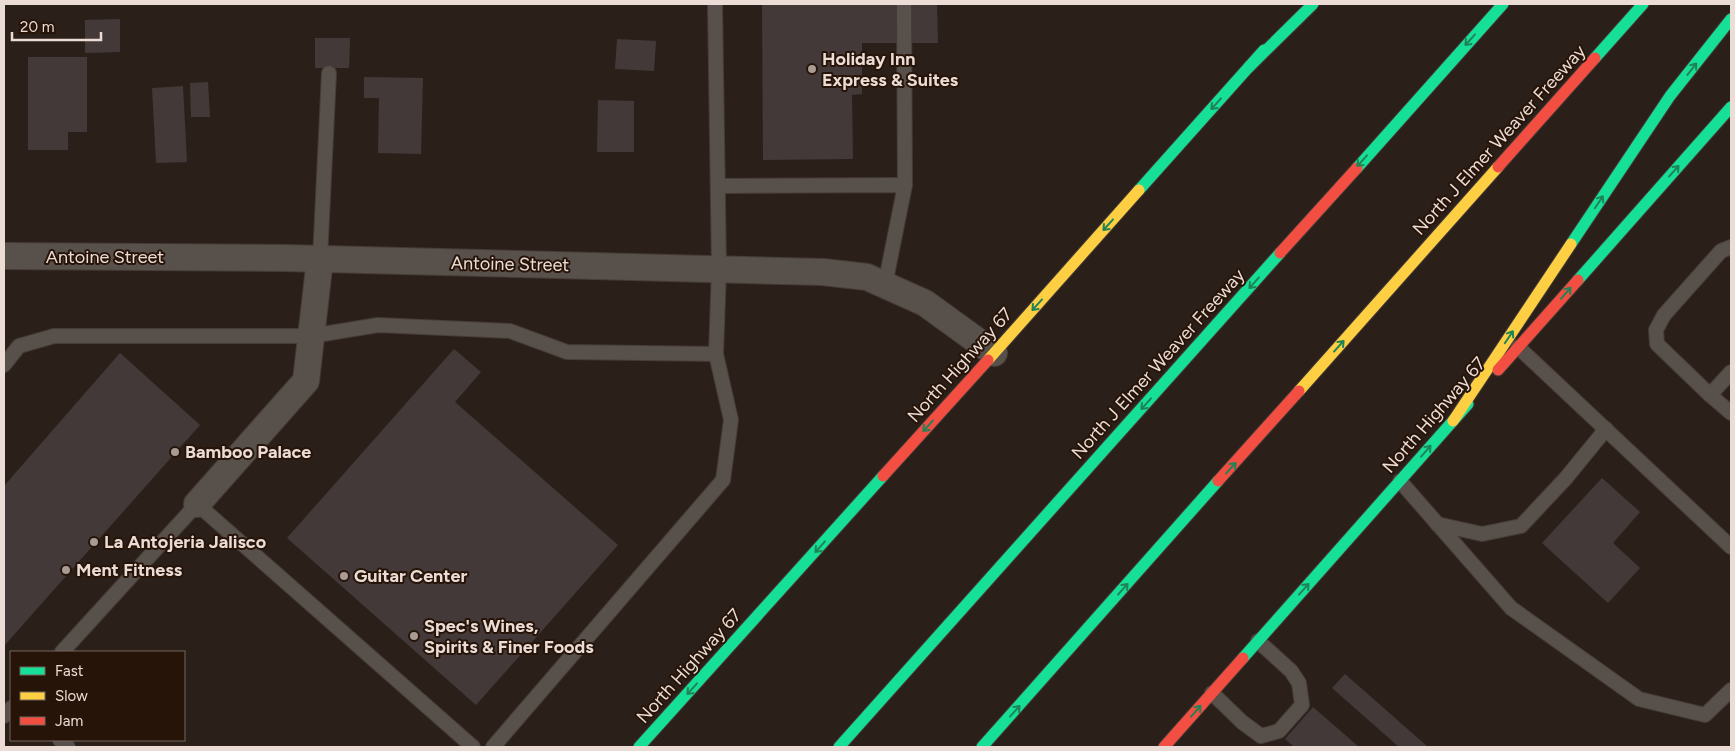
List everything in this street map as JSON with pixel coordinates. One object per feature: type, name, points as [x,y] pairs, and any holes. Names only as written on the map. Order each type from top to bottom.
[{"type":"main road","name":"North Highway 67","points":[[639,747],[994,354],[1305,4]]},
{"type":"main road","points":[[1248,68],[1313,4]]},
{"type":"main road","name":"North J Elmer Weaver Freeway","points":[[839,747],[1503,4]]},
{"type":"main road","name":"North J Elmer Weaver Freeway","points":[[982,747],[1643,4]]},
{"type":"main road","points":[[1452,421],[1670,96],[1731,20]]},
{"type":"main road","name":"North Highway 67","points":[[1164,747],[1452,421],[1730,111]]},
{"type":"street","name":"Antoine Street","points":[[4,256],[320,259],[823,272],[867,277],[925,303],[994,354]]},
{"type":"street","points":[[197,504],[306,381],[320,259]]},
{"type":"lane","points":[[493,747],[723,480],[731,420],[716,354],[719,269],[715,4]]},
{"type":"lane","points":[[885,284],[905,185],[904,4]]},
{"type":"lane","points":[[320,259],[329,73]]},
{"type":"lane","points":[[718,186],[905,185]]},
{"type":"lane","points":[[1731,247],[1721,251],[1664,315],[1656,330],[1657,344],[1731,413]]},
{"type":"lane","points":[[4,365],[19,346],[54,336],[311,336],[378,325],[510,331],[567,352],[716,354]]},
{"type":"lane","points":[[1518,347],[1731,547]]},
{"type":"lane","points":[[1710,395],[1731,372]]},
{"type":"lane","points":[[1437,524],[1482,534],[1521,526],[1566,478],[1606,429]]},
{"type":"lane","points":[[1400,481],[1511,608],[1639,699],[1705,715],[1731,690]]},
{"type":"lane","points":[[63,651],[197,504],[473,747]]},
{"type":"lane","points":[[1212,693],[1242,722],[1261,736],[1279,731],[1302,706],[1299,684],[1291,671],[1258,641]]},
{"type":"building","name":"Holiday Inn Express & Suites","points":[[762,4],[937,4],[938,43],[862,43],[862,94],[852,95],[853,159],[763,160]]},
{"type":"building","points":[[120,19],[120,52],[85,53],[85,20]]},
{"type":"building","points":[[315,38],[350,38],[349,68],[315,68]]},
{"type":"building","points":[[617,39],[656,41],[654,71],[615,69]]},
{"type":"building","points":[[28,57],[87,57],[87,132],[68,132],[68,150],[28,150]]},
{"type":"building","points":[[364,77],[423,78],[421,154],[378,153],[379,98],[364,98]]},
{"type":"building","points":[[208,82],[210,117],[191,117],[190,83]]},
{"type":"building","points":[[183,86],[187,162],[156,163],[152,88]]},
{"type":"building","points":[[598,100],[634,101],[634,152],[597,152]]},
{"type":"building","points":[[454,349],[481,372],[455,402],[618,545],[476,705],[287,538]]},
{"type":"building","points":[[120,353],[200,425],[4,646],[4,486]]},
{"type":"building","points":[[1602,478],[1640,512],[1613,543],[1640,568],[1608,603],[1542,543]]},
{"type":"building","points":[[1345,674],[1428,747],[1399,747],[1332,688]]},
{"type":"building","points":[[1313,707],[1359,747],[1294,747],[1285,739]]},
{"type":"traffic: fast","points":[[1249,67],[1313,4]]},
{"type":"traffic: fast","points":[[1357,168],[1503,4]]},
{"type":"traffic: fast","points":[[1595,58],[1643,4]]},
{"type":"traffic: fast","points":[[1571,244],[1670,96],[1731,19]]},
{"type":"traffic: fast","points":[[1139,190],[1264,50]]},
{"type":"traffic: fast","points":[[1578,280],[1731,107]]},
{"type":"traffic: fast","points":[[839,747],[1280,253]]},
{"type":"traffic: fast","points":[[1243,658],[1468,404]]},
{"type":"traffic: fast","points":[[639,747],[883,476]]},
{"type":"traffic: fast","points":[[982,747],[1218,481]]},
{"type":"traffic: slow","points":[[1299,391],[1498,167]]},
{"type":"traffic: slow","points":[[988,360],[1139,190]]},
{"type":"traffic: slow","points":[[1453,421],[1571,244]]},
{"type":"traffic: jam","points":[[1498,167],[1595,58]]},
{"type":"traffic: jam","points":[[1280,253],[1357,168]]},
{"type":"traffic: jam","points":[[1498,370],[1578,280]]},
{"type":"traffic: jam","points":[[883,476],[988,360]]},
{"type":"traffic: jam","points":[[1218,481],[1299,391]]},
{"type":"traffic: jam","points":[[1164,747],[1243,658]]},
{"type":"place","name":"Holiday Inn Express & Suites","points":[[812,69]]},
{"type":"place","name":"Bamboo Palace","points":[[175,452]]},
{"type":"place","name":"La Antojeria Jalisco","points":[[94,542]]},
{"type":"place","name":"Ment Fitness","points":[[66,570]]},
{"type":"place","name":"Guitar Center","points":[[344,576]]},
{"type":"place","name":"Spec's Wines, Spirits & Finer Foods","points":[[414,636]]}]
